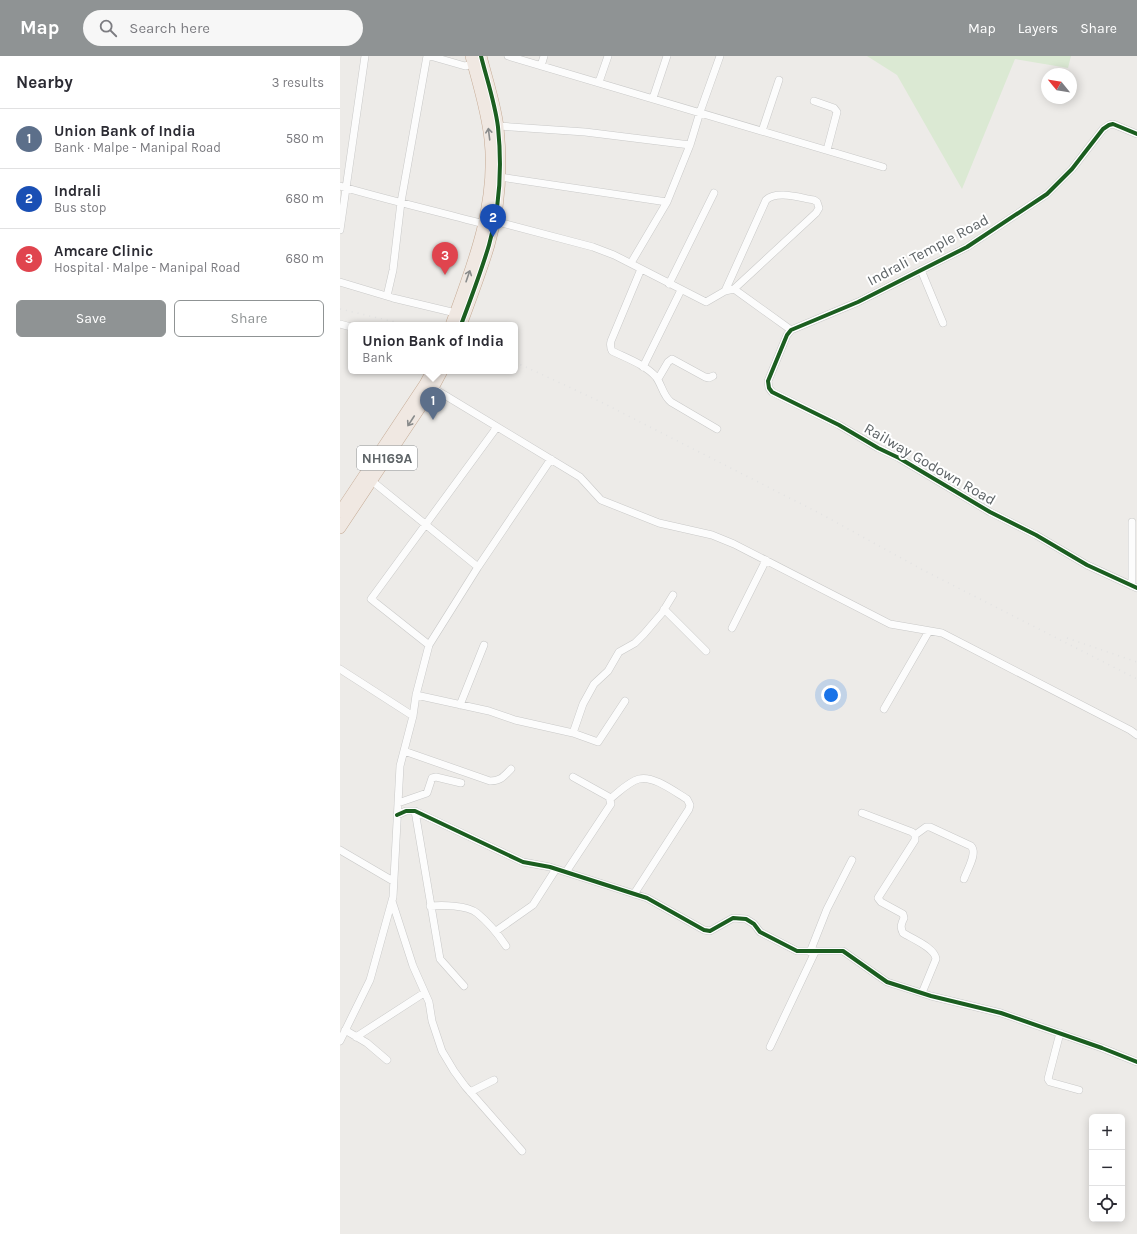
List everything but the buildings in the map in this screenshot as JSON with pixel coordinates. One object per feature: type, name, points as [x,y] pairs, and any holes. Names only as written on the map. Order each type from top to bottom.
[{"type":"highway","points":[[481,56],[496,111],[498,126],[489,194],[489,223]]},
{"type":"highway","points":[[460,318],[475,257],[489,223],[500,177],[472,60]]},
{"type":"highway","name":"NH169A","points":[[340,512],[430,374]]},
{"type":"highway","name":"NH169A","points":[[340,528],[433,388],[440,374]]},
{"type":"street","points":[[340,230],[343,187],[366,56]]},
{"type":"street","points":[[387,296],[393,270],[401,202],[427,56]]},
{"type":"street","points":[[430,56],[465,66],[472,60]]},
{"type":"street","points":[[508,56],[883,167]]},
{"type":"street","points":[[541,66],[544,56]]},
{"type":"street","points":[[599,82],[608,56]]},
{"type":"street","points":[[653,98],[667,56]]},
{"type":"street","points":[[631,263],[667,202],[690,145],[720,56]]},
{"type":"street","points":[[762,131],[779,80]]},
{"type":"street","points":[[814,101],[834,108],[837,112],[827,150]]},
{"type":"street","name":"Indrali Temple Road","points":[[791,330],[797,326],[858,302],[967,247],[1047,194],[1072,169],[1103,129],[1109,125],[1113,124],[1137,134]]},
{"type":"street","points":[[498,126],[585,132],[690,145]]},
{"type":"street","points":[[500,177],[667,202]]},
{"type":"street","points":[[343,187],[378,197],[593,247],[614,254],[706,302],[725,291],[734,289],[816,214],[819,208],[817,202],[814,200],[777,194],[772,195],[766,200],[725,291]]},
{"type":"street","points":[[669,284],[714,193]]},
{"type":"street","points":[[641,269],[610,345],[612,351],[652,373],[658,379],[667,399],[717,429]]},
{"type":"street","points":[[921,270],[943,323]]},
{"type":"street","points":[[340,282],[460,318]]},
{"type":"street","points":[[734,289],[791,330]]},
{"type":"street","points":[[643,367],[681,290]]},
{"type":"street","name":"Railway Godown Road","points":[[791,330],[787,335],[768,382],[768,388],[772,392],[839,425],[878,448],[899,458],[990,512],[1036,535],[1086,564],[1134,587]]},
{"type":"street","points":[[658,379],[668,362],[672,359],[705,377],[709,378],[713,376]]},
{"type":"street","points":[[433,388],[580,477],[601,500],[659,523],[712,535],[734,544],[890,624],[942,633],[1133,731],[1137,735]]},
{"type":"street","points":[[429,645],[371,599],[497,427]]},
{"type":"street","points":[[340,1041],[370,980],[392,901],[400,766],[429,645],[478,567],[551,459]]},
{"type":"street","points":[[372,481],[478,567]]},
{"type":"street","points":[[1132,522],[1134,587]]},
{"type":"street","points":[[732,628],[766,560]]},
{"type":"street","points":[[573,733],[583,704],[594,684],[608,671],[619,652],[635,643],[664,609],[673,595]]},
{"type":"street","points":[[664,609],[706,651]]},
{"type":"street","points":[[884,709],[929,631]]},
{"type":"street","points":[[460,705],[484,645]]},
{"type":"street","points":[[340,669],[413,716]]},
{"type":"street","points":[[416,695],[489,711],[515,720],[573,733],[598,742],[625,701]]},
{"type":"street","points":[[404,751],[490,781],[501,780],[511,769]]},
{"type":"street","points":[[398,803],[427,793],[432,778],[436,777],[461,783]]},
{"type":"street","points":[[566,872],[611,804],[609,797],[573,777]]},
{"type":"street","points":[[610,799],[627,785],[640,778],[651,779],[687,799],[690,805],[689,809],[634,894]]},
{"type":"street","points":[[397,815],[406,811],[415,811],[523,862],[556,869],[647,898],[704,930],[710,931],[733,918],[746,919],[754,924],[760,932],[797,951],[843,951],[887,982],[922,993],[1001,1013],[1102,1048],[1137,1062]]},
{"type":"street","points":[[415,811],[440,959],[464,986]]},
{"type":"street","points":[[862,813],[912,832],[915,835]]},
{"type":"street","points":[[922,993],[936,960],[936,955],[932,950],[903,933],[901,924],[904,918],[903,914],[880,902],[878,898],[915,840],[915,835],[926,827],[930,827],[973,848],[974,853],[964,879]]},
{"type":"street","points":[[340,850],[393,881]]},
{"type":"street","points":[[770,1047],[813,952],[827,909],[852,860]]},
{"type":"street","points":[[496,931],[533,905],[556,869]]},
{"type":"street","points":[[392,901],[413,966],[429,1002],[432,1021],[442,1051],[465,1086],[522,1151]]},
{"type":"street","points":[[430,906],[456,907],[476,912],[496,931],[506,946]]},
{"type":"street","points":[[356,1037],[424,993]]},
{"type":"street","points":[[345,1030],[373,1047],[387,1060]]},
{"type":"street","points":[[1060,1033],[1048,1079],[1050,1082],[1079,1090]]},
{"type":"street","points":[[470,1092],[494,1080]]},
{"type":"green space","points":[[867,56],[1071,56],[1068,68],[1015,59],[962,189],[897,75]]},
{"type":"railway","points":[[340,309],[395,322]]},
{"type":"railway","points":[[518,363],[599,401],[821,514],[923,570],[1137,679]]},
{"type":"railway","points":[[1067,638],[1137,662]]},
{"type":"cycle path","points":[[462,322],[489,245],[498,201],[500,157],[497,118],[481,56]]},
{"type":"cycle path","points":[[1137,134],[1113,124],[1109,125],[1103,129],[1072,169],[1047,194],[967,247],[858,302],[791,330],[787,335],[768,381],[769,388],[772,392],[839,425],[878,448],[899,458],[990,512],[1036,535],[1087,565],[1137,588]]},
{"type":"cycle path","points":[[397,815],[406,811],[415,811],[523,862],[550,867],[647,898],[704,930],[710,931],[733,918],[746,919],[754,924],[760,932],[797,951],[843,951],[887,982],[931,996],[1001,1013],[1102,1048],[1137,1062]]},
{"type":"place","name":"Indrali","points":[[493,237]]},
{"type":"place","name":"Amcare Clinic","points":[[445,275]]},
{"type":"place","name":"Union Bank of India","points":[[433,420]]}]
